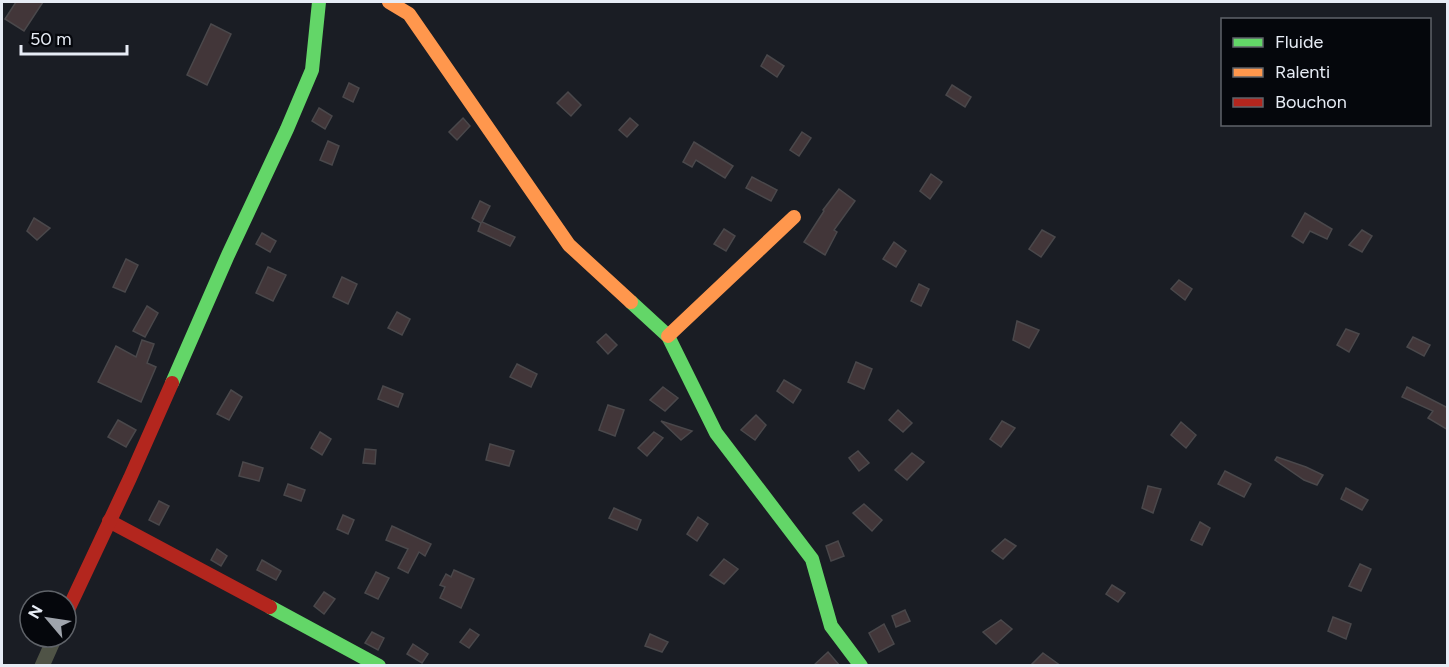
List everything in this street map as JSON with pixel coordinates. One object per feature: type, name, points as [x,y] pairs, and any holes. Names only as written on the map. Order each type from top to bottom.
[{"type":"street","points":[[78,589],[130,478],[312,70],[319,2]]},
{"type":"street","points":[[390,2],[409,14],[569,245],[668,336],[716,433],[812,559],[831,626],[861,666]]},
{"type":"street","points":[[668,336],[794,217]]},
{"type":"street","points":[[109,521],[379,666]]},
{"type":"street","points":[[42,666],[50,649]]},
{"type":"building","points":[[16,2],[43,2],[24,31],[5,19]]},
{"type":"building","points":[[211,24],[231,34],[207,85],[187,75]]},
{"type":"building","points":[[767,55],[784,66],[777,77],[761,66]]},
{"type":"building","points":[[349,83],[359,88],[353,102],[343,97]]},
{"type":"building","points":[[952,85],[971,97],[965,107],[946,95]]},
{"type":"building","points":[[568,92],[581,105],[571,116],[557,103]]},
{"type":"building","points":[[319,108],[332,116],[325,129],[312,121]]},
{"type":"building","points":[[463,118],[470,126],[457,140],[449,132]]},
{"type":"building","points":[[630,118],[638,125],[627,137],[619,130]]},
{"type":"building","points":[[802,132],[811,138],[799,156],[790,150]]},
{"type":"building","points":[[328,141],[339,146],[332,165],[320,160]]},
{"type":"building","points":[[694,142],[733,166],[725,178],[696,160],[692,167],[683,162]]},
{"type":"building","points":[[931,174],[942,182],[930,199],[920,191]]},
{"type":"building","points":[[752,177],[777,190],[771,201],[746,188]]},
{"type":"building","points":[[839,189],[855,201],[834,230],[837,232],[825,255],[804,242]]},
{"type":"building","points":[[480,201],[490,206],[482,222],[515,237],[510,246],[478,231],[481,223],[472,218]]},
{"type":"building","points":[[1305,213],[1332,229],[1327,239],[1310,231],[1303,243],[1292,236]]},
{"type":"building","points":[[34,218],[50,228],[37,240],[27,231]]},
{"type":"building","points":[[724,229],[735,236],[726,251],[714,244]]},
{"type":"building","points":[[1042,230],[1055,237],[1041,257],[1029,249]]},
{"type":"building","points":[[1362,230],[1372,236],[1362,252],[1349,245]]},
{"type":"building","points":[[262,233],[276,241],[270,252],[256,244]]},
{"type":"building","points":[[894,242],[906,251],[896,267],[883,259]]},
{"type":"building","points":[[126,259],[138,265],[125,292],[113,287]]},
{"type":"building","points":[[268,267],[286,275],[273,301],[256,293]]},
{"type":"building","points":[[342,277],[357,284],[348,304],[333,297]]},
{"type":"building","points":[[1179,280],[1192,289],[1185,300],[1171,289]]},
{"type":"building","points":[[919,284],[929,289],[921,306],[911,301]]},
{"type":"building","points":[[147,306],[158,313],[145,337],[133,331]]},
{"type":"building","points":[[397,312],[410,319],[402,335],[388,328]]},
{"type":"building","points":[[1017,321],[1039,330],[1029,348],[1013,340]]},
{"type":"building","points":[[1346,329],[1359,334],[1349,352],[1337,345]]},
{"type":"building","points":[[606,334],[617,345],[608,354],[597,342]]},
{"type":"building","points":[[1413,337],[1430,345],[1424,356],[1407,347]]},
{"type":"building","points":[[142,340],[154,344],[147,363],[156,367],[141,402],[98,382],[116,346],[136,357]]},
{"type":"building","points":[[856,362],[872,369],[864,389],[848,382]]},
{"type":"building","points":[[517,364],[537,374],[531,387],[510,377]]},
{"type":"building","points":[[784,380],[801,390],[793,403],[777,391]]},
{"type":"building","points":[[383,386],[403,394],[398,407],[378,399]]},
{"type":"building","points":[[663,387],[678,398],[665,411],[650,400]]},
{"type":"building","points":[[1407,387],[1448,408],[1448,430],[1428,418],[1433,411],[1402,397]]},
{"type":"building","points":[[231,390],[242,397],[229,420],[217,414]]},
{"type":"building","points":[[608,405],[624,410],[615,436],[599,430]]},
{"type":"building","points":[[898,410],[912,423],[903,432],[889,420]]},
{"type":"building","points":[[756,415],[766,425],[755,440],[741,430]]},
{"type":"building","points":[[118,420],[136,430],[126,447],[108,437]]},
{"type":"building","points":[[661,421],[692,431],[681,440]]},
{"type":"building","points":[[1002,421],[1015,428],[1001,447],[990,439]]},
{"type":"building","points":[[1181,422],[1196,435],[1186,448],[1171,435]]},
{"type":"building","points":[[320,432],[331,439],[322,455],[311,448]]},
{"type":"building","points":[[654,432],[663,438],[647,456],[638,448]]},
{"type":"building","points":[[490,444],[514,451],[509,466],[486,460]]},
{"type":"building","points":[[365,449],[376,450],[375,464],[363,463]]},
{"type":"building","points":[[858,451],[869,463],[859,471],[849,458]]},
{"type":"building","points":[[912,453],[924,462],[907,480],[895,470]]},
{"type":"building","points":[[1277,457],[1323,475],[1317,485],[1304,480],[1275,460]]},
{"type":"building","points":[[243,462],[263,468],[259,481],[239,476]]},
{"type":"building","points":[[1225,471],[1251,484],[1244,497],[1218,484]]},
{"type":"building","points":[[288,484],[305,490],[301,501],[284,495]]},
{"type":"building","points":[[1148,486],[1161,489],[1153,513],[1142,508]]},
{"type":"building","points":[[1346,488],[1368,500],[1362,510],[1341,499]]},
{"type":"building","points":[[159,501],[169,506],[159,525],[149,520]]},
{"type":"building","points":[[864,504],[882,520],[872,531],[853,513]]},
{"type":"building","points":[[614,508],[641,520],[637,530],[609,518]]},
{"type":"building","points":[[343,515],[354,520],[348,534],[337,529]]},
{"type":"building","points":[[698,517],[708,524],[697,541],[687,534]]},
{"type":"building","points":[[1200,522],[1210,528],[1202,545],[1191,540]]},
{"type":"building","points":[[392,526],[431,544],[425,556],[419,552],[408,573],[398,568],[408,549],[386,540]]},
{"type":"building","points":[[1005,539],[1016,546],[1003,559],[992,551]]},
{"type":"building","points":[[838,541],[844,556],[831,561],[826,546]]},
{"type":"building","points":[[217,549],[227,556],[221,566],[211,560]]},
{"type":"building","points":[[724,559],[738,569],[724,584],[710,575]]},
{"type":"building","points":[[262,560],[281,571],[276,580],[257,570]]},
{"type":"building","points":[[1360,564],[1371,569],[1361,591],[1349,586]]},
{"type":"building","points":[[454,570],[474,579],[461,608],[440,598],[445,587],[440,585],[446,574],[451,577]]},
{"type":"building","points":[[376,572],[389,578],[378,599],[365,593]]},
{"type":"building","points":[[1112,585],[1125,593],[1118,602],[1106,594]]},
{"type":"building","points":[[324,592],[335,599],[324,614],[314,606]]},
{"type":"building","points":[[905,610],[910,621],[896,627],[892,616]]},
{"type":"building","points":[[1333,617],[1351,624],[1346,639],[1328,631]]},
{"type":"building","points":[[1001,620],[1012,629],[996,644],[983,632]]},
{"type":"building","points":[[884,624],[894,644],[879,652],[869,633]]},
{"type":"building","points":[[470,629],[479,635],[469,648],[460,642]]},
{"type":"building","points":[[372,632],[384,638],[378,650],[365,643]]},
{"type":"building","points":[[650,634],[668,642],[662,652],[645,646]]},
{"type":"building","points":[[413,644],[428,654],[422,663],[407,654]]},
{"type":"building","points":[[828,652],[840,666],[813,666]]},
{"type":"building","points":[[1043,653],[1061,666],[1030,666]]},
{"type":"traffic: fast","points":[[172,383],[312,70],[319,2]]},
{"type":"traffic: fast","points":[[631,302],[668,336],[716,433],[812,559],[831,626],[861,666]]},
{"type":"traffic: fast","points":[[270,607],[379,666]]},
{"type":"traffic: slow","points":[[389,2],[409,14],[569,245],[631,302]]},
{"type":"traffic: slow","points":[[668,336],[794,217]]},
{"type":"traffic: jam","points":[[78,589],[172,383]]},
{"type":"traffic: jam","points":[[109,521],[270,607]]}]
